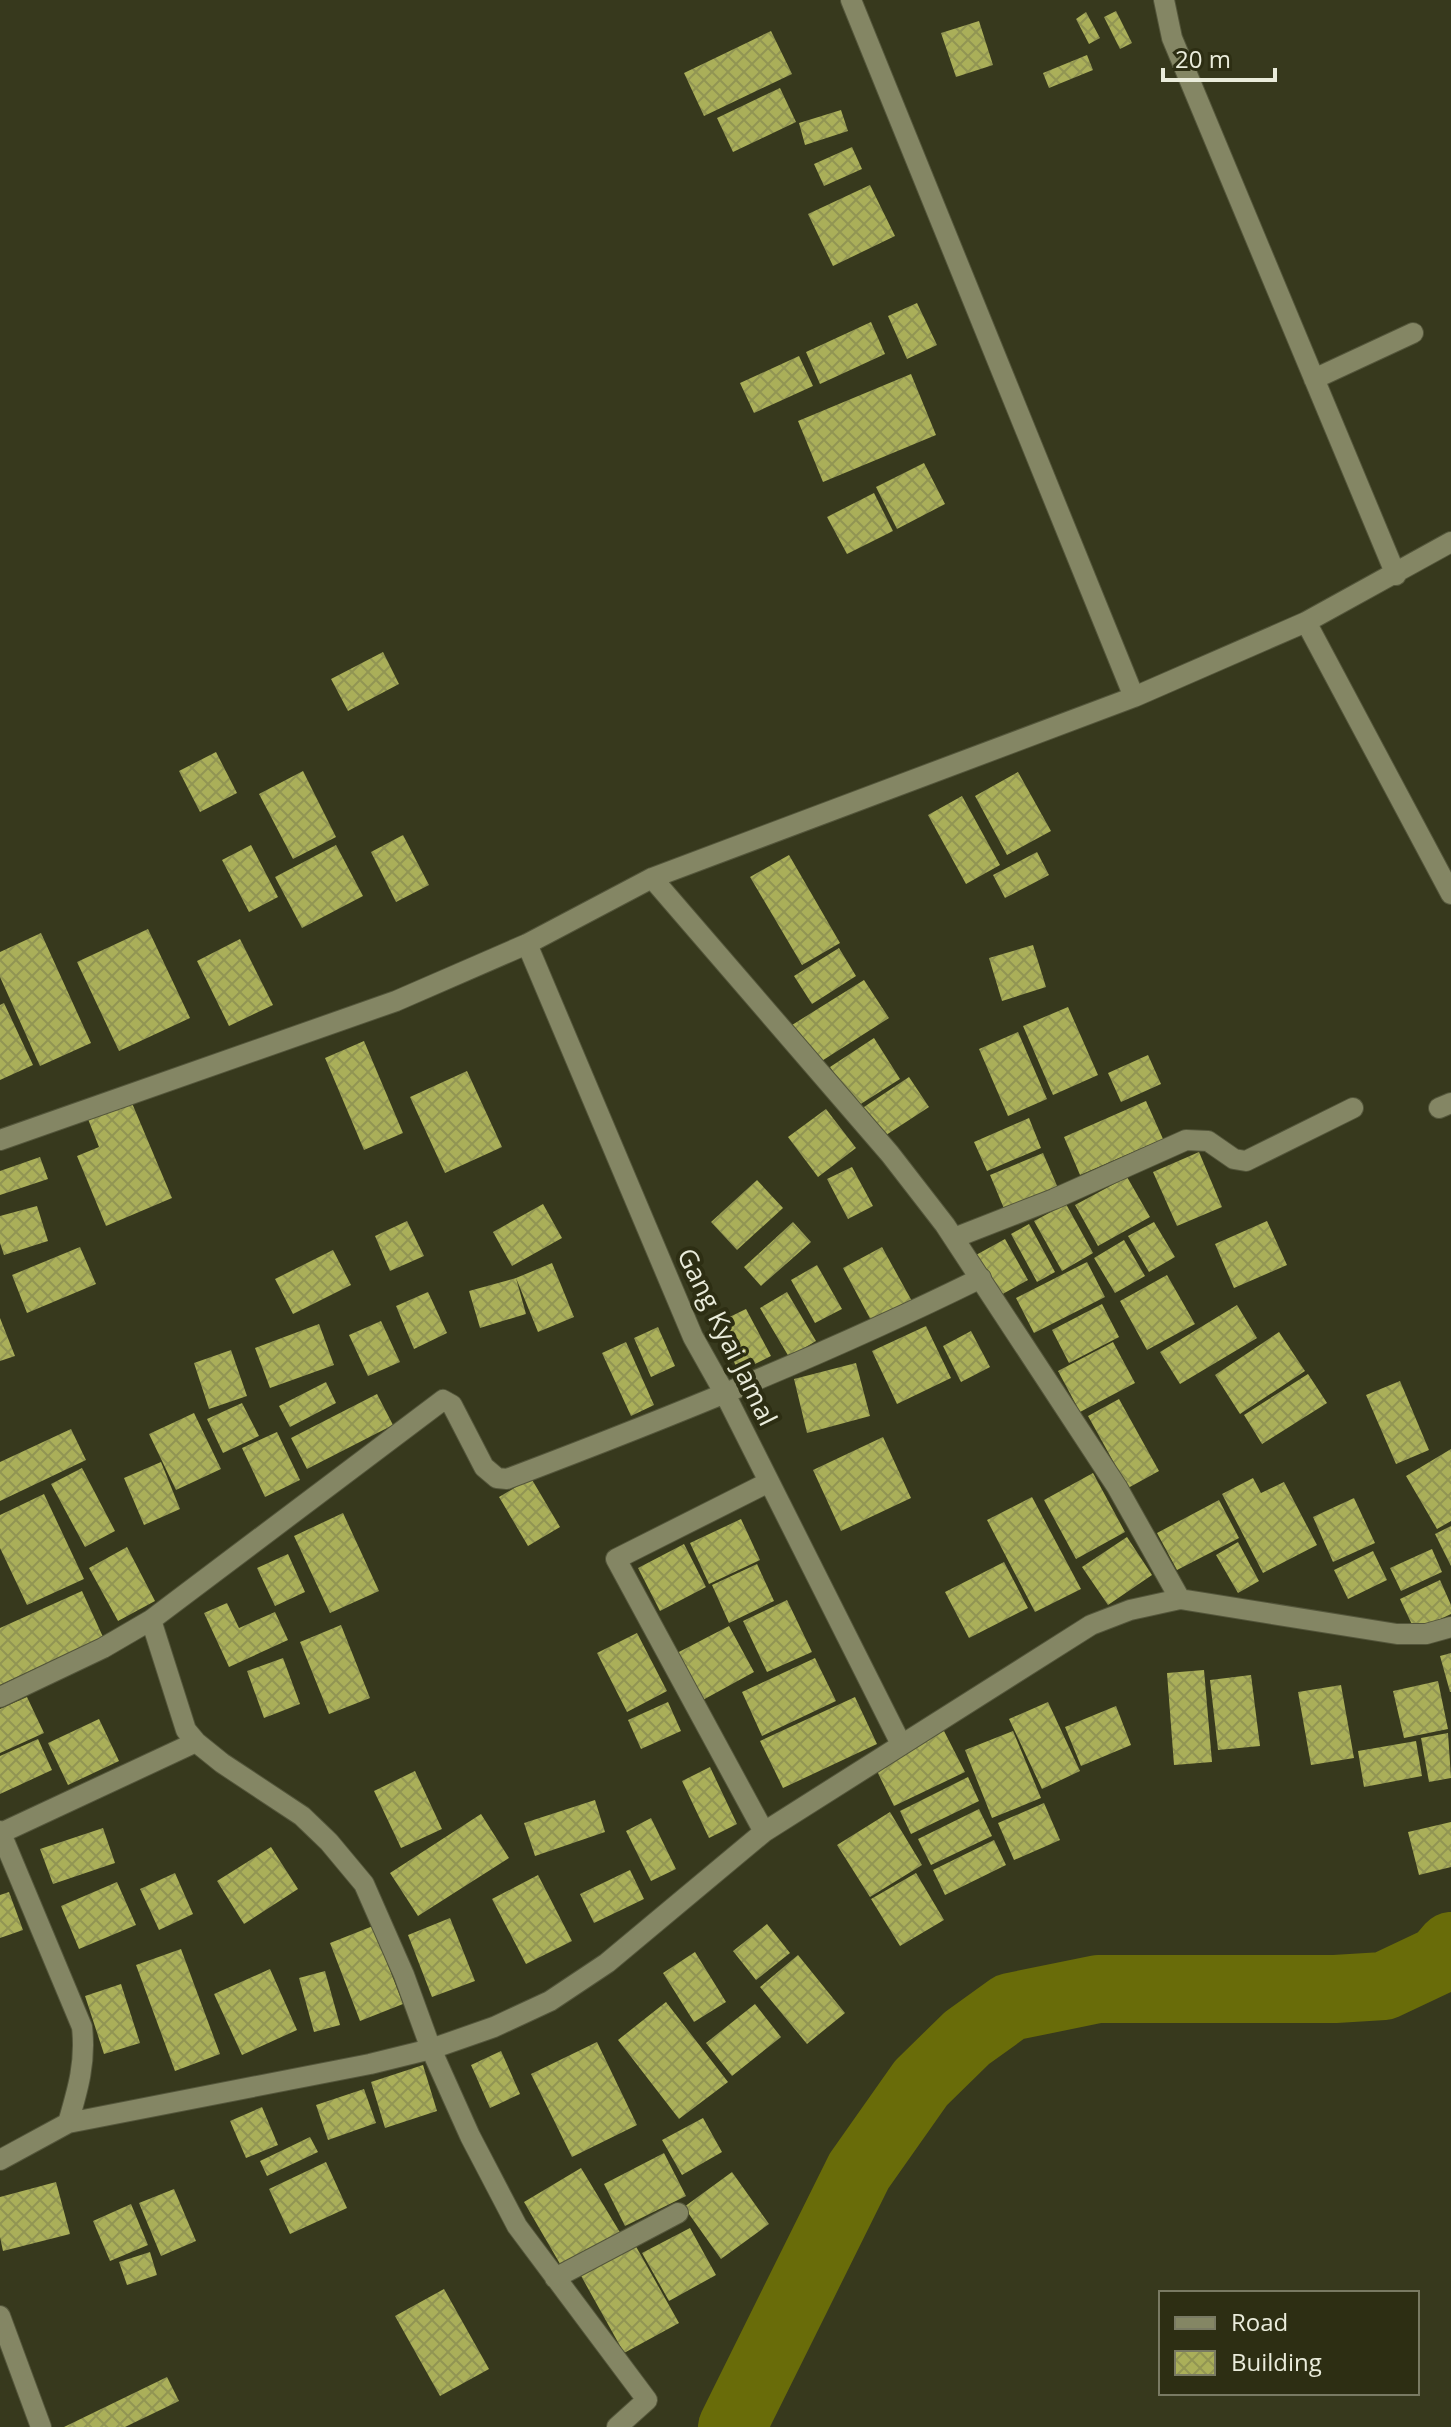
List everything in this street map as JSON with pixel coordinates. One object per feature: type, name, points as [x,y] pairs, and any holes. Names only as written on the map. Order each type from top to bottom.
[{"type":"street","points":[[851,0],[1134,697]]},
{"type":"street","points":[[1164,0],[1172,38],[1396,575]]},
{"type":"street","points":[[1314,379],[1413,333]]},
{"type":"street","points":[[0,1140],[396,1001],[527,944],[652,878],[1134,697],[1306,622],[1451,542]]},
{"type":"street","points":[[1306,622],[1451,894]]},
{"type":"street","points":[[652,878],[890,1154],[954,1238],[1117,1487],[1180,1599]]},
{"type":"street","name":"Gang Kyai Jamal","points":[[527,944],[693,1337],[725,1394],[901,1744]]},
{"type":"street","points":[[954,1238],[1054,1199],[1186,1140],[1208,1141],[1234,1159],[1246,1161],[1353,1108]]},
{"type":"street","points":[[0,1697],[103,1648],[151,1620],[443,1400],[452,1405],[484,1467],[497,1478],[507,1479],[725,1394],[872,1332],[981,1278]]},
{"type":"street","points":[[764,1832],[616,1559],[769,1482]]},
{"type":"street","points":[[0,2160],[68,2123],[370,2064],[431,2049],[494,2027],[550,2001],[607,1963],[764,1832],[1091,1625],[1130,1610],[1180,1599],[1397,1634],[1426,1634],[1451,1627]]},
{"type":"street","points":[[151,1620],[186,1730],[222,1763],[302,1816],[329,1842],[364,1884],[404,1975],[431,2049],[470,2136],[517,2226],[647,2400],[617,2427]]},
{"type":"street","points":[[68,2123],[82,2077],[82,2027],[0,1832],[196,1742]]},
{"type":"street","points":[[555,2278],[678,2213]]},
{"type":"street","points":[[0,2316],[41,2427]]},
{"type":"building","points":[[1116,11],[1132,43],[1120,49],[1104,17]]},
{"type":"building","points":[[1086,12],[1100,38],[1089,44],[1076,19]]},
{"type":"building","points":[[979,21],[993,65],[956,77],[941,33]]},
{"type":"building","points":[[771,31],[792,74],[704,116],[684,73]]},
{"type":"building","points":[[1087,55],[1093,70],[1049,88],[1043,73]]},
{"type":"building","points":[[780,88],[796,122],[733,152],[717,118]]},
{"type":"building","points":[[841,110],[848,131],[805,145],[799,123]]},
{"type":"building","points":[[852,147],[862,169],[824,186],[814,164]]},
{"type":"building","points":[[870,185],[895,236],[833,266],[808,214]]},
{"type":"building","points":[[917,303],[937,345],[907,359],[888,316]]},
{"type":"building","points":[[871,322],[885,354],[820,384],[806,352]]},
{"type":"building","points":[[799,356],[813,386],[754,413],[740,383]]},
{"type":"building","points":[[911,374],[936,435],[823,482],[798,421]]},
{"type":"building","points":[[924,463],[945,504],[897,529],[876,487]]},
{"type":"building","points":[[874,493],[893,531],[847,554],[827,517]]},
{"type":"building","points":[[383,652],[399,684],[348,711],[331,679]]},
{"type":"building","points":[[216,752],[237,793],[200,812],[179,771]]},
{"type":"building","points":[[303,771],[336,837],[293,859],[259,794]]},
{"type":"building","points":[[1018,772],[1051,831],[1007,855],[975,796]]},
{"type":"building","points":[[962,796],[1000,865],[966,884],[928,815]]},
{"type":"building","points":[[403,835],[429,885],[396,902],[371,852]]},
{"type":"building","points":[[251,845],[278,897],[249,912],[222,860]]},
{"type":"building","points":[[336,845],[363,896],[302,928],[275,877]]},
{"type":"building","points":[[1037,852],[1049,875],[1005,898],[993,875]]},
{"type":"building","points":[[789,855],[840,943],[802,965],[750,877]]},
{"type":"building","points":[[148,929],[190,1018],[119,1051],[77,962]]},
{"type":"building","points":[[41,933],[91,1043],[40,1066],[0,977],[0,952]]},
{"type":"building","points":[[240,939],[273,1005],[229,1026],[197,961]]},
{"type":"building","points":[[1033,945],[1046,987],[1002,1001],[989,958]]},
{"type":"building","points":[[839,948],[856,976],[812,1004],[794,976]]},
{"type":"building","points":[[864,980],[889,1018],[817,1064],[792,1025]]},
{"type":"building","points":[[4,1003],[33,1065],[0,1080],[0,1005]]},
{"type":"building","points":[[1068,1007],[1098,1075],[1053,1095],[1023,1026]]},
{"type":"building","points":[[1018,1032],[1047,1099],[1008,1116],[979,1049]]},
{"type":"building","points":[[874,1038],[900,1079],[856,1107],[830,1067]]},
{"type":"building","points":[[364,1041],[403,1133],[364,1150],[325,1058]]},
{"type":"building","points":[[1148,1055],[1161,1084],[1121,1102],[1108,1073]]},
{"type":"building","points":[[467,1071],[502,1147],[445,1173],[410,1097]]},
{"type":"building","points":[[909,1077],[929,1107],[880,1139],[861,1109]]},
{"type":"building","points":[[129,1096],[172,1198],[106,1226],[77,1156],[99,1147],[86,1114]]},
{"type":"building","points":[[1146,1101],[1163,1139],[1080,1175],[1064,1137]]},
{"type":"building","points":[[826,1109],[856,1148],[818,1177],[788,1137]]},
{"type":"building","points":[[1029,1118],[1041,1148],[987,1171],[974,1142]]},
{"type":"building","points":[[1199,1152],[1222,1207],[1177,1226],[1153,1172]]},
{"type":"building","points":[[1043,1153],[1058,1188],[1005,1211],[990,1175]]},
{"type":"building","points":[[40,1157],[48,1179],[0,1195],[0,1171]]},
{"type":"building","points":[[852,1167],[873,1206],[848,1219],[827,1179]]},
{"type":"building","points":[[1127,1177],[1150,1217],[1098,1246],[1075,1205]]},
{"type":"building","points":[[757,1180],[783,1208],[737,1250],[711,1222]]},
{"type":"building","points":[[543,1204],[562,1238],[512,1266],[493,1232]]},
{"type":"building","points":[[1066,1204],[1093,1253],[1062,1271],[1034,1221]]},
{"type":"building","points":[[37,1206],[48,1241],[4,1255],[0,1243],[0,1216]]},
{"type":"building","points":[[407,1221],[424,1256],[390,1271],[375,1236]]},
{"type":"building","points":[[1267,1221],[1287,1265],[1234,1288],[1215,1244]]},
{"type":"building","points":[[793,1222],[811,1242],[761,1286],[744,1267]]},
{"type":"building","points":[[1154,1222],[1175,1257],[1149,1272],[1128,1236]]},
{"type":"building","points":[[1029,1224],[1055,1272],[1037,1282],[1011,1234]]},
{"type":"building","points":[[1005,1239],[1028,1280],[999,1296],[976,1255]]},
{"type":"building","points":[[1124,1240],[1145,1276],[1115,1293],[1094,1258]]},
{"type":"building","points":[[80,1247],[96,1284],[27,1313],[12,1275]]},
{"type":"building","points":[[882,1247],[913,1303],[873,1324],[843,1268]]},
{"type":"building","points":[[333,1250],[351,1285],[293,1314],[275,1279]]},
{"type":"building","points":[[1087,1262],[1105,1297],[1034,1333],[1016,1298]]},
{"type":"building","points":[[552,1263],[574,1317],[538,1332],[516,1278]]},
{"type":"building","points":[[817,1265],[842,1309],[815,1323],[791,1280]]},
{"type":"building","points":[[1167,1275],[1195,1324],[1147,1350],[1120,1301]]},
{"type":"building","points":[[516,1278],[526,1314],[480,1328],[469,1291]]},
{"type":"building","points":[[428,1292],[447,1333],[414,1349],[396,1306]]},
{"type":"building","points":[[787,1292],[816,1341],[789,1357],[760,1308]]},
{"type":"building","points":[[1102,1304],[1119,1337],[1069,1363],[1052,1330]]},
{"type":"building","points":[[1237,1305],[1257,1338],[1180,1384],[1160,1352]]},
{"type":"building","points":[[746,1309],[771,1356],[739,1372],[715,1324]]},
{"type":"building","points":[[0,1318],[15,1356],[0,1361]]},
{"type":"building","points":[[381,1321],[400,1362],[368,1376],[349,1335]]},
{"type":"building","points":[[319,1324],[334,1365],[270,1388],[255,1348]]},
{"type":"building","points":[[926,1326],[951,1378],[897,1404],[872,1351]]},
{"type":"building","points":[[658,1327],[675,1366],[651,1377],[634,1338]]},
{"type":"building","points":[[971,1331],[990,1367],[961,1382],[943,1346]]},
{"type":"building","points":[[1279,1332],[1305,1371],[1240,1414],[1215,1375]]},
{"type":"building","points":[[626,1342],[654,1405],[631,1416],[602,1353]]},
{"type":"building","points":[[1113,1342],[1135,1383],[1080,1412],[1058,1371]]},
{"type":"building","points":[[231,1350],[247,1396],[209,1409],[194,1363]]},
{"type":"building","points":[[856,1363],[870,1416],[807,1433],[794,1379]]},
{"type":"building","points":[[1308,1374],[1327,1403],[1262,1444],[1244,1415]]},
{"type":"building","points":[[1400,1381],[1429,1450],[1396,1464],[1366,1395]]},
{"type":"building","points":[[326,1382],[336,1403],[290,1427],[279,1406]]},
{"type":"building","points":[[377,1394],[393,1425],[307,1469],[291,1438]]},
{"type":"building","points":[[1119,1399],[1159,1471],[1128,1488],[1088,1416]]},
{"type":"building","points":[[242,1403],[259,1436],[223,1453],[207,1419]]},
{"type":"building","points":[[194,1413],[221,1469],[176,1490],[149,1434]]},
{"type":"building","points":[[71,1429],[86,1460],[0,1501],[0,1462]]},
{"type":"building","points":[[277,1432],[300,1480],[265,1497],[242,1448]]},
{"type":"building","points":[[883,1437],[911,1498],[841,1531],[813,1470]]},
{"type":"building","points":[[1451,1449],[1451,1521],[1437,1529],[1406,1476]]},
{"type":"building","points":[[161,1462],[180,1509],[144,1525],[124,1478]]},
{"type":"building","points":[[82,1468],[115,1531],[85,1547],[51,1484]]},
{"type":"building","points":[[1093,1473],[1125,1532],[1076,1559],[1044,1500]]},
{"type":"building","points":[[531,1478],[560,1527],[528,1546],[499,1497]]},
{"type":"building","points":[[1253,1478],[1261,1493],[1284,1482],[1317,1545],[1263,1573],[1222,1494]]},
{"type":"building","points":[[44,1494],[84,1579],[27,1605],[0,1548],[0,1515]]},
{"type":"building","points":[[1032,1497],[1081,1589],[1035,1612],[987,1520]]},
{"type":"building","points":[[1354,1498],[1375,1543],[1333,1562],[1313,1517]]},
{"type":"building","points":[[1219,1500],[1239,1538],[1177,1570],[1157,1533]]},
{"type":"building","points":[[343,1513],[379,1591],[330,1613],[294,1536]]},
{"type":"building","points":[[741,1519],[760,1560],[709,1584],[690,1543]]},
{"type":"building","points":[[1451,1526],[1451,1566],[1435,1534]]},
{"type":"building","points":[[1127,1537],[1152,1575],[1108,1605],[1082,1567]]},
{"type":"building","points":[[1238,1542],[1259,1581],[1238,1593],[1216,1555]]},
{"type":"building","points":[[684,1544],[706,1587],[660,1611],[638,1568]]},
{"type":"building","points":[[127,1547],[155,1601],[118,1621],[89,1568]]},
{"type":"building","points":[[1432,1549],[1442,1572],[1401,1591],[1390,1568]]},
{"type":"building","points":[[1373,1551],[1387,1580],[1348,1599],[1334,1570]]},
{"type":"building","points":[[288,1554],[305,1592],[275,1606],[257,1568]]},
{"type":"building","points":[[1004,1562],[1028,1608],[969,1638],[945,1592]]},
{"type":"building","points":[[757,1564],[774,1601],[729,1623],[712,1585]]},
{"type":"building","points":[[1440,1580],[1451,1605],[1451,1614],[1415,1631],[1400,1599]]},
{"type":"building","points":[[82,1591],[103,1637],[0,1685],[0,1628]]},
{"type":"building","points":[[787,1600],[812,1652],[767,1672],[743,1621]]},
{"type":"building","points":[[227,1603],[239,1628],[275,1612],[288,1640],[229,1667],[204,1613]]},
{"type":"building","points":[[341,1625],[370,1698],[329,1714],[300,1642]]},
{"type":"building","points":[[729,1626],[754,1672],[701,1701],[675,1654]]},
{"type":"building","points":[[637,1633],[667,1691],[627,1712],[597,1653]]},
{"type":"building","points":[[1451,1653],[1451,1692],[1450,1692],[1440,1656]]},
{"type":"building","points":[[283,1658],[300,1704],[264,1718],[247,1671]]},
{"type":"building","points":[[815,1658],[836,1701],[762,1736],[742,1692]]},
{"type":"building","points":[[1204,1670],[1212,1762],[1174,1765],[1167,1673]]},
{"type":"building","points":[[1251,1675],[1260,1746],[1218,1750],[1210,1680]]},
{"type":"building","points":[[1438,1681],[1448,1729],[1404,1738],[1393,1691]]},
{"type":"building","points":[[1341,1685],[1354,1758],[1311,1765],[1298,1692]]},
{"type":"building","points":[[27,1697],[44,1733],[0,1753],[0,1709]]},
{"type":"building","points":[[855,1697],[877,1744],[783,1788],[760,1741]]},
{"type":"building","points":[[668,1702],[681,1731],[641,1749],[628,1720]]},
{"type":"building","points":[[1048,1702],[1080,1771],[1042,1789],[1009,1719]]},
{"type":"building","points":[[1116,1706],[1131,1745],[1081,1766],[1065,1727]]},
{"type":"building","points":[[99,1719],[119,1761],[68,1785],[48,1743]]},
{"type":"building","points":[[944,1731],[965,1772],[894,1806],[874,1765]]},
{"type":"building","points":[[1013,1731],[1041,1798],[992,1818],[965,1750]]},
{"type":"building","points":[[1448,1733],[1451,1778],[1429,1782],[1421,1738]]},
{"type":"building","points":[[38,1739],[52,1770],[0,1794],[0,1756]]},
{"type":"building","points":[[1416,1741],[1422,1776],[1364,1787],[1358,1751]]},
{"type":"building","points":[[710,1767],[737,1824],[709,1838],[682,1781]]},
{"type":"building","points":[[415,1771],[442,1829],[401,1848],[374,1791]]},
{"type":"building","points":[[968,1777],[979,1801],[911,1834],[900,1811]]},
{"type":"building","points":[[595,1800],[605,1832],[535,1856],[524,1823]]},
{"type":"building","points":[[1044,1803],[1060,1840],[1014,1860],[998,1823]]},
{"type":"building","points":[[979,1809],[992,1836],[931,1865],[918,1839]]},
{"type":"building","points":[[890,1812],[922,1865],[870,1897],[837,1845]]},
{"type":"building","points":[[481,1814],[509,1858],[418,1916],[390,1873]]},
{"type":"building","points":[[651,1818],[676,1869],[651,1881],[626,1831]]},
{"type":"building","points":[[1451,1822],[1451,1867],[1419,1875],[1408,1832]]},
{"type":"building","points":[[103,1828],[115,1863],[53,1884],[40,1849]]},
{"type":"building","points":[[994,1840],[1006,1865],[945,1895],[933,1870]]},
{"type":"building","points":[[271,1847],[298,1889],[244,1924],[217,1881]]},
{"type":"building","points":[[630,1870],[644,1899],[594,1923],[580,1894]]},
{"type":"building","points":[[175,1873],[193,1914],[159,1930],[140,1889]]},
{"type":"building","points":[[916,1873],[944,1920],[900,1946],[871,1899]]},
{"type":"building","points":[[538,1875],[572,1941],[526,1964],[492,1899]]},
{"type":"building","points":[[117,1882],[136,1925],[79,1949],[61,1906]]},
{"type":"building","points":[[9,1892],[23,1930],[0,1938],[0,1895]]},
{"type":"building","points":[[450,1918],[475,1981],[432,1997],[408,1935]]},
{"type":"building","points":[[767,1924],[790,1953],[756,1980],[733,1951]]},
{"type":"building","points":[[373,1926],[403,2004],[360,2021],[330,1943]]},
{"type":"building","points":[[181,1949],[220,2054],[175,2071],[136,1965]]},
{"type":"building","points":[[695,1952],[726,2002],[694,2022],[663,1973]]},
{"type":"building","points":[[798,1955],[845,2013],[807,2044],[760,1987]]},
{"type":"building","points":[[270,1969],[297,2030],[242,2055],[214,1994]]},
{"type":"building","points":[[325,1971],[340,2025],[314,2032],[299,1978]]},
{"type":"building","points":[[121,1984],[140,2043],[104,2054],[85,1996]]},
{"type":"building","points":[[666,2002],[728,2082],[679,2119],[618,2040]]},
{"type":"building","points":[[755,2004],[781,2037],[732,2076],[706,2043]]},
{"type":"building","points":[[597,2042],[637,2125],[572,2157],[531,2074]]},
{"type":"building","points":[[501,2051],[520,2094],[490,2108],[471,2065]]},
{"type":"building","points":[[423,2065],[437,2111],[385,2128],[371,2082]]},
{"type":"building","points":[[364,2089],[376,2123],[328,2140],[316,2105]]},
{"type":"building","points":[[262,2107],[278,2145],[246,2158],[230,2121]]},
{"type":"building","points":[[703,2118],[722,2152],[682,2175],[662,2140]]},
{"type":"building","points":[[310,2137],[318,2152],[267,2176],[260,2161]]},
{"type":"building","points":[[664,2153],[686,2196],[625,2226],[604,2184]]},
{"type":"building","points":[[326,2162],[347,2208],[290,2234],[269,2189]]},
{"type":"building","points":[[581,2168],[621,2234],[563,2269],[524,2202]]},
{"type":"building","points":[[732,2172],[769,2224],[721,2259],[684,2207]]},
{"type":"building","points":[[56,2182],[70,2234],[3,2251],[0,2197]]},
{"type":"building","points":[[174,2189],[196,2241],[161,2256],[139,2203]]},
{"type":"building","points":[[131,2204],[148,2245],[110,2261],[93,2221]]},
{"type":"building","points":[[690,2228],[716,2275],[669,2301],[642,2253]]},
{"type":"building","points":[[634,2243],[679,2323],[624,2353],[580,2274]]},
{"type":"building","points":[[150,2252],[157,2275],[127,2285],[119,2262]]},
{"type":"building","points":[[444,2289],[489,2369],[440,2396],[395,2316]]},
{"type":"building","points":[[167,2377],[179,2401],[125,2427],[64,2427]]},
{"type":"waterway","points":[[732,2427],[859,2171],[921,2083],[967,2038],[1010,2007],[1098,1989],[1335,1989],[1384,1986],[1439,1960],[1451,1946]]}]
